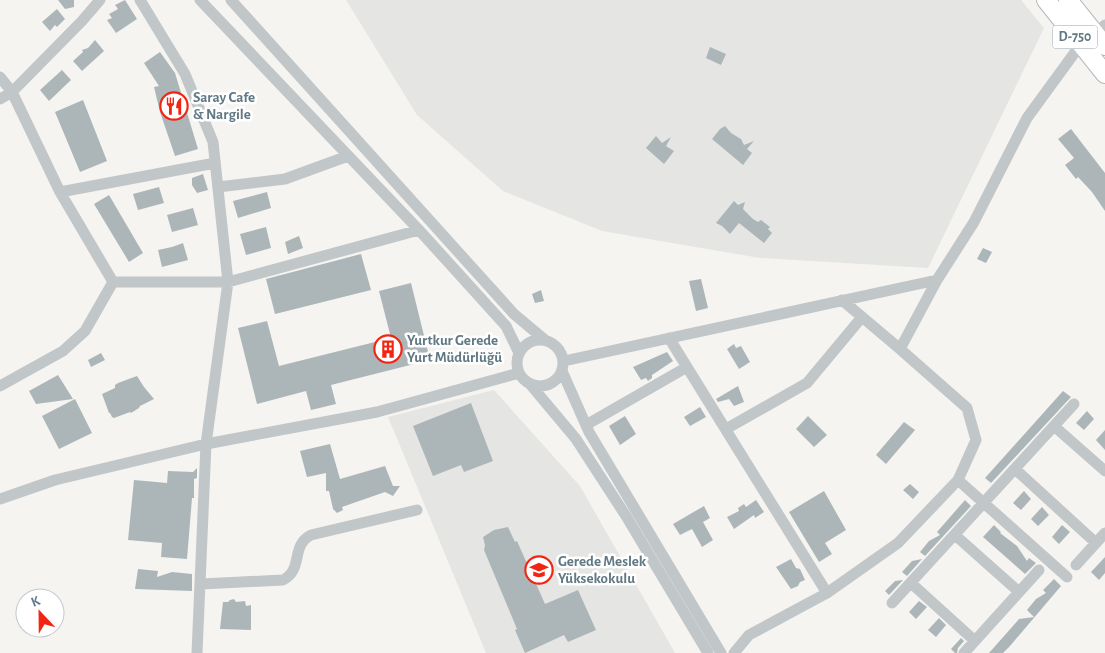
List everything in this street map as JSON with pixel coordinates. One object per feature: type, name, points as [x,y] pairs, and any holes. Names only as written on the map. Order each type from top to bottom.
[{"type":"highway","name":"D-750","points":[[1046,0],[1097,37],[1105,74]]},
{"type":"highway","points":[[1068,0],[1097,37]]},
{"type":"street","points":[[0,99],[12,92],[82,21],[100,0]]},
{"type":"street","points":[[140,0],[185,74],[213,142],[228,282],[206,444],[197,653]]},
{"type":"street","points":[[200,0],[419,230],[506,326],[519,353]]},
{"type":"street","points":[[231,0],[514,314],[545,340],[558,348],[586,425],[721,653]]},
{"type":"street","points":[[900,349],[937,280],[974,222],[1027,118],[1097,37]]},
{"type":"street","points":[[0,77],[12,92],[60,192],[113,282]]},
{"type":"street","points":[[218,187],[285,179],[348,156]]},
{"type":"street","points":[[60,192],[215,163]]},
{"type":"street","points":[[113,282],[228,282],[419,230]]},
{"type":"street","points":[[530,384],[537,386],[552,383],[563,366],[669,338],[937,280]]},
{"type":"street","points":[[0,386],[62,351],[85,331],[113,282]]},
{"type":"street","points":[[734,653],[749,635],[826,593],[898,543],[958,480],[976,440],[967,408],[842,300]]},
{"type":"street","points":[[726,430],[807,383],[862,317]]},
{"type":"street","points":[[669,338],[826,593]]},
{"type":"street","points":[[545,340],[530,342],[519,353],[517,367],[519,373],[581,447],[626,516],[708,653]]},
{"type":"street","points":[[586,425],[687,367]]},
{"type":"street","points":[[0,499],[55,480],[206,444],[377,412],[519,373]]},
{"type":"street","points":[[892,603],[1074,404]]},
{"type":"street","points":[[1054,426],[1105,470]]},
{"type":"street","points":[[1015,469],[1096,543]]},
{"type":"street","points":[[958,480],[1067,577]]},
{"type":"street","points":[[201,584],[284,580],[294,572],[300,546],[311,535],[418,510]]},
{"type":"street","points":[[1076,565],[1105,532]]},
{"type":"street","points":[[955,535],[1019,592]]},
{"type":"street","points":[[964,653],[1039,570]]},
{"type":"street","points":[[911,583],[975,641]]},
{"type":"shaded area","points":[[346,0],[1021,0],[1044,28],[928,268],[760,258],[602,231],[503,191],[417,115]]},
{"type":"shaded area","name":"Gerede Meslek Yüksekokulu","points":[[494,390],[580,486],[675,653],[486,653],[388,417]]},
{"type":"building","points":[[58,0],[74,0],[74,7],[65,9]]},
{"type":"building","points":[[125,0],[137,19],[116,33],[107,20],[112,18],[109,14],[118,9],[115,5]]},
{"type":"building","points":[[57,9],[65,19],[57,27],[55,25],[50,31],[42,22]]},
{"type":"building","points":[[95,40],[104,51],[82,71],[73,61],[83,52],[82,50],[88,48]]},
{"type":"building","points":[[710,47],[726,54],[721,65],[706,58]]},
{"type":"building","points":[[160,52],[175,73],[198,149],[175,156],[160,112],[154,87],[159,86],[144,63]]},
{"type":"building","points":[[62,70],[71,80],[49,101],[40,90]]},
{"type":"building","points":[[83,100],[107,161],[80,172],[55,112]]},
{"type":"building","points":[[725,126],[731,133],[741,139],[744,145],[754,141],[747,149],[752,153],[743,165],[712,139]]},
{"type":"building","points":[[1071,129],[1105,173],[1105,211],[1092,192],[1078,177],[1076,179],[1065,165],[1074,158],[1058,139]]},
{"type":"building","points":[[656,136],[662,143],[671,137],[666,146],[674,151],[664,164],[646,148]]},
{"type":"building","points":[[203,174],[208,190],[197,193],[192,185],[192,178]]},
{"type":"building","points":[[159,187],[164,203],[138,210],[133,194]]},
{"type":"building","points":[[267,192],[271,208],[238,218],[233,201]]},
{"type":"building","points":[[109,195],[143,253],[129,262],[94,204]]},
{"type":"building","points":[[734,201],[738,205],[745,202],[743,209],[753,219],[758,222],[761,220],[770,227],[768,229],[772,233],[764,243],[739,223],[730,234],[716,223]]},
{"type":"building","points":[[193,208],[198,225],[172,232],[167,215]]},
{"type":"building","points":[[266,227],[271,248],[246,255],[240,234]]},
{"type":"building","points":[[299,236],[303,248],[288,254],[285,242]]},
{"type":"building","points":[[183,243],[188,260],[162,267],[158,250]]},
{"type":"building","points":[[983,248],[992,252],[986,263],[977,259]]},
{"type":"building","points":[[361,254],[371,290],[275,314],[266,279]]},
{"type":"building","points":[[701,279],[708,308],[696,311],[689,281]]},
{"type":"building","name":"Yurtkur Gerede Yurt Müdürlüğü","points":[[411,283],[430,360],[331,385],[336,404],[311,410],[306,391],[257,404],[238,328],[267,321],[279,366],[391,338],[379,291]]},
{"type":"building","points":[[541,290],[544,301],[535,303],[532,294]]},
{"type":"building","points":[[734,344],[736,348],[741,346],[750,362],[739,369],[727,349]]},
{"type":"building","points":[[667,352],[673,361],[652,375],[652,378],[648,381],[646,378],[641,380],[633,367]]},
{"type":"building","points":[[101,353],[105,360],[91,367],[88,360]]},
{"type":"building","points":[[58,375],[73,399],[36,404],[29,391]]},
{"type":"building","points":[[137,376],[154,399],[131,413],[112,417],[102,394],[115,388],[115,385],[118,383]]},
{"type":"building","points":[[738,386],[744,402],[734,406],[729,399],[718,402],[716,399]]},
{"type":"building","points":[[1063,391],[1071,397],[991,483],[985,478]]},
{"type":"building","points":[[75,399],[92,433],[59,449],[42,416]]},
{"type":"building","points":[[471,403],[493,461],[464,472],[461,465],[433,476],[413,426]]},
{"type":"building","points":[[700,407],[706,417],[690,426],[684,417]]},
{"type":"building","points":[[1087,411],[1094,419],[1084,430],[1076,423]]},
{"type":"building","points":[[625,416],[636,434],[620,445],[609,426]]},
{"type":"building","points":[[808,416],[827,435],[814,447],[796,429]]},
{"type":"building","points":[[904,422],[915,430],[886,464],[876,455]]},
{"type":"building","points":[[1105,430],[1105,450],[1096,440]]},
{"type":"building","points":[[330,444],[340,479],[385,466],[393,486],[400,486],[393,496],[385,492],[342,507],[343,510],[337,513],[333,509],[329,491],[326,491],[326,473],[307,477],[300,451]]},
{"type":"building","points":[[197,468],[197,478],[194,479],[194,498],[192,498],[187,559],[161,557],[162,543],[128,540],[134,480],[167,483],[168,471],[193,472]]},
{"type":"building","points":[[910,484],[919,492],[913,499],[903,490]]},
{"type":"building","points":[[824,491],[846,530],[825,543],[832,554],[819,562],[789,512]]},
{"type":"building","points":[[1024,491],[1031,499],[1021,510],[1013,503]]},
{"type":"building","points":[[756,500],[764,512],[755,518],[754,515],[734,529],[727,517],[739,511],[738,508],[744,504],[746,507]]},
{"type":"building","points":[[965,500],[971,506],[925,556],[920,552],[929,541],[940,535],[937,532]]},
{"type":"building","points":[[704,506],[710,518],[703,522],[713,540],[702,547],[692,529],[680,535],[673,524]]},
{"type":"building","points":[[1042,507],[1049,515],[1038,526],[1031,519]]},
{"type":"building","points":[[994,525],[1000,533],[1017,546],[1027,561],[1029,558],[1036,563],[1025,574],[983,537]]},
{"type":"building","points":[[1062,525],[1070,532],[1059,544],[1052,537]]},
{"type":"building","points":[[508,527],[515,542],[517,541],[545,604],[578,590],[596,630],[568,642],[564,635],[525,653],[484,550],[483,537],[494,530]]},
{"type":"building","points":[[1105,557],[1105,573],[1099,580],[1091,572]]},
{"type":"building","points":[[791,559],[796,568],[800,569],[805,580],[791,589],[776,567]]},
{"type":"building","points":[[922,559],[907,576],[902,572],[912,561]]},
{"type":"building","points":[[138,569],[158,571],[157,577],[172,572],[192,574],[192,591],[135,589]]},
{"type":"building","points":[[1054,579],[1061,586],[1010,646],[1003,653],[989,653],[1019,619],[1034,617],[1027,610],[1036,599],[1046,593],[1043,590]]},
{"type":"building","points":[[903,580],[889,595],[885,591],[895,581]]},
{"type":"building","points":[[234,599],[236,602],[245,601],[246,606],[251,605],[251,630],[220,629],[223,602]]},
{"type":"building","points":[[919,601],[927,607],[916,619],[909,612]]},
{"type":"building","points":[[939,618],[946,625],[936,637],[928,630]]},
{"type":"building","points":[[961,638],[964,641],[958,648],[957,653],[955,653],[951,649]]},
{"type":"place","name":"Saray Cafe & Nargile","points":[[174,106]]},
{"type":"place","name":"Yurtkur Gerede Yurt Müdürlüğü","points":[[388,349]]},
{"type":"place","name":"Gerede Meslek Yüksekokulu","points":[[539,570]]}]
